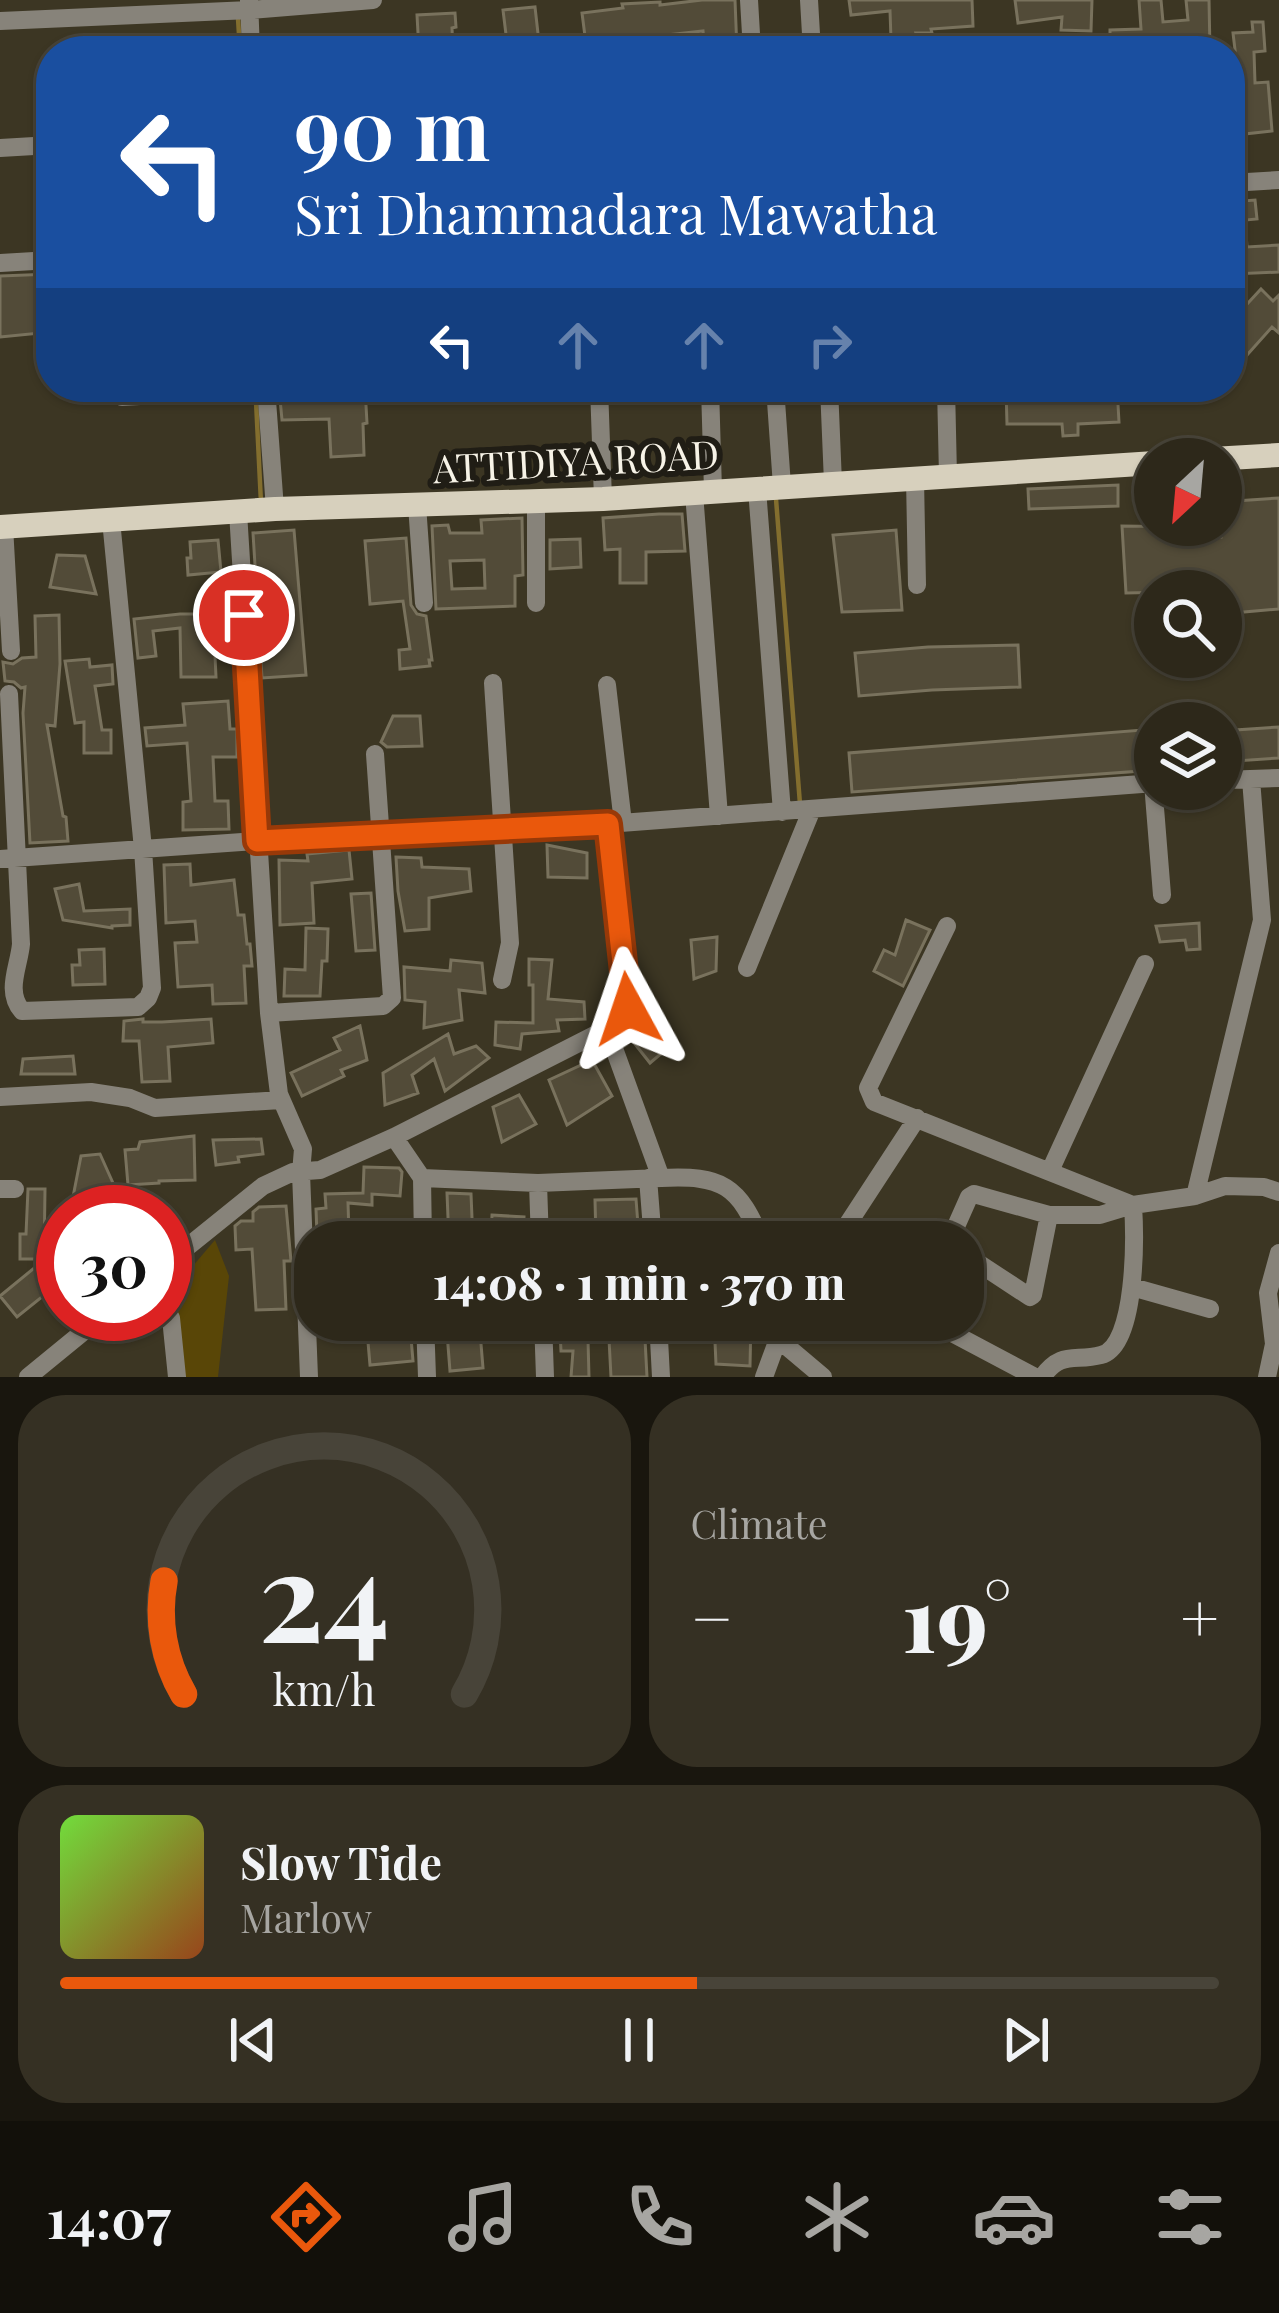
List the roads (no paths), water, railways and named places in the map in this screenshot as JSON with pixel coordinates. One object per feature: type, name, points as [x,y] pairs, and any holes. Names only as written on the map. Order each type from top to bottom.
[{"type":"main road","points":[[1242,457],[1279,454]]},
{"type":"main road","name":"ATTIDIYA ROAD","points":[[2,526],[603,499],[1134,464]]},
{"type":"street","points":[[0,21],[373,0]]},
{"type":"street","points":[[748,0],[751,36]]},
{"type":"street","points":[[808,0],[811,36]]},
{"type":"street","points":[[249,5],[250,36]]},
{"type":"street","points":[[0,148],[36,146]]},
{"type":"street","points":[[1245,182],[1279,180]]},
{"type":"street","points":[[0,263],[36,261]]},
{"type":"street","points":[[265,402],[259,511],[257,841],[269,1013],[281,1100],[301,1140],[304,1159],[309,1377]]},
{"type":"street","points":[[600,402],[603,499]]},
{"type":"street","points":[[709,402],[703,492],[719,816]]},
{"type":"street","points":[[774,402],[770,487],[782,812]]},
{"type":"street","points":[[830,402],[833,483]]},
{"type":"street","points":[[946,402],[948,476]]},
{"type":"street","points":[[915,478],[917,585]]},
{"type":"street","points":[[536,500],[536,603]]},
{"type":"street","points":[[417,506],[424,603]]},
{"type":"street","points":[[9,694],[9,859],[21,944],[14,975],[19,1008],[138,1007],[152,988],[112,520]]},
{"type":"street","points":[[2,526],[11,651]]},
{"type":"street","points":[[493,683],[510,943],[502,980]]},
{"type":"street","points":[[192,1243],[263,1186],[293,1172],[320,1170],[394,1137],[622,1021],[629,1001],[607,685]]},
{"type":"street","points":[[269,1013],[382,1006],[393,994],[375,754]]},
{"type":"street","points":[[1195,1196],[1262,920],[1251,778]]},
{"type":"street","points":[[1242,779],[1279,778]]},
{"type":"street","points":[[9,859],[782,812],[1134,785]]},
{"type":"street","points":[[747,968],[812,809]]},
{"type":"street","points":[[1156,810],[1162,895]]},
{"type":"street","points":[[947,926],[868,1088],[874,1102],[1133,1205]]},
{"type":"street","points":[[1050,1171],[1145,964]]},
{"type":"street","points":[[607,1029],[655,1178],[653,1221]]},
{"type":"street","points":[[0,1097],[91,1092],[130,1098],[155,1108],[281,1100]]},
{"type":"street","points":[[850,1221],[917,1118]]},
{"type":"street","points":[[394,1137],[422,1178],[423,1221]]},
{"type":"street","points":[[422,1178],[538,1183],[700,1176],[731,1190],[753,1221]]},
{"type":"street","points":[[538,1183],[539,1221]]},
{"type":"street","points":[[958,1221],[974,1194],[1049,1215],[1100,1214],[1225,1186],[1279,1192]]},
{"type":"street","points":[[968,1341],[1039,1377],[1070,1356],[1110,1352],[1132,1287],[1133,1205]]},
{"type":"street","points":[[984,1267],[1033,1295],[1049,1215]]},
{"type":"street","points":[[1267,1377],[1274,1344],[1268,1293],[1279,1253]]},
{"type":"street","points":[[1132,1287],[1210,1309]]},
{"type":"street","points":[[33,1375],[73,1341]]},
{"type":"street","points":[[174,1341],[177,1377]]},
{"type":"street","points":[[426,1341],[427,1377]]},
{"type":"street","points":[[543,1341],[544,1377]]},
{"type":"street","points":[[659,1341],[661,1377]]},
{"type":"street","points":[[764,1377],[774,1341]]},
{"type":"street","points":[[790,1341],[824,1377]]},
{"type":"waterway","points":[[238,18],[239,36]]},
{"type":"waterway","points":[[256,402],[261,503]]},
{"type":"waterway","points":[[776,499],[800,804]]}]
